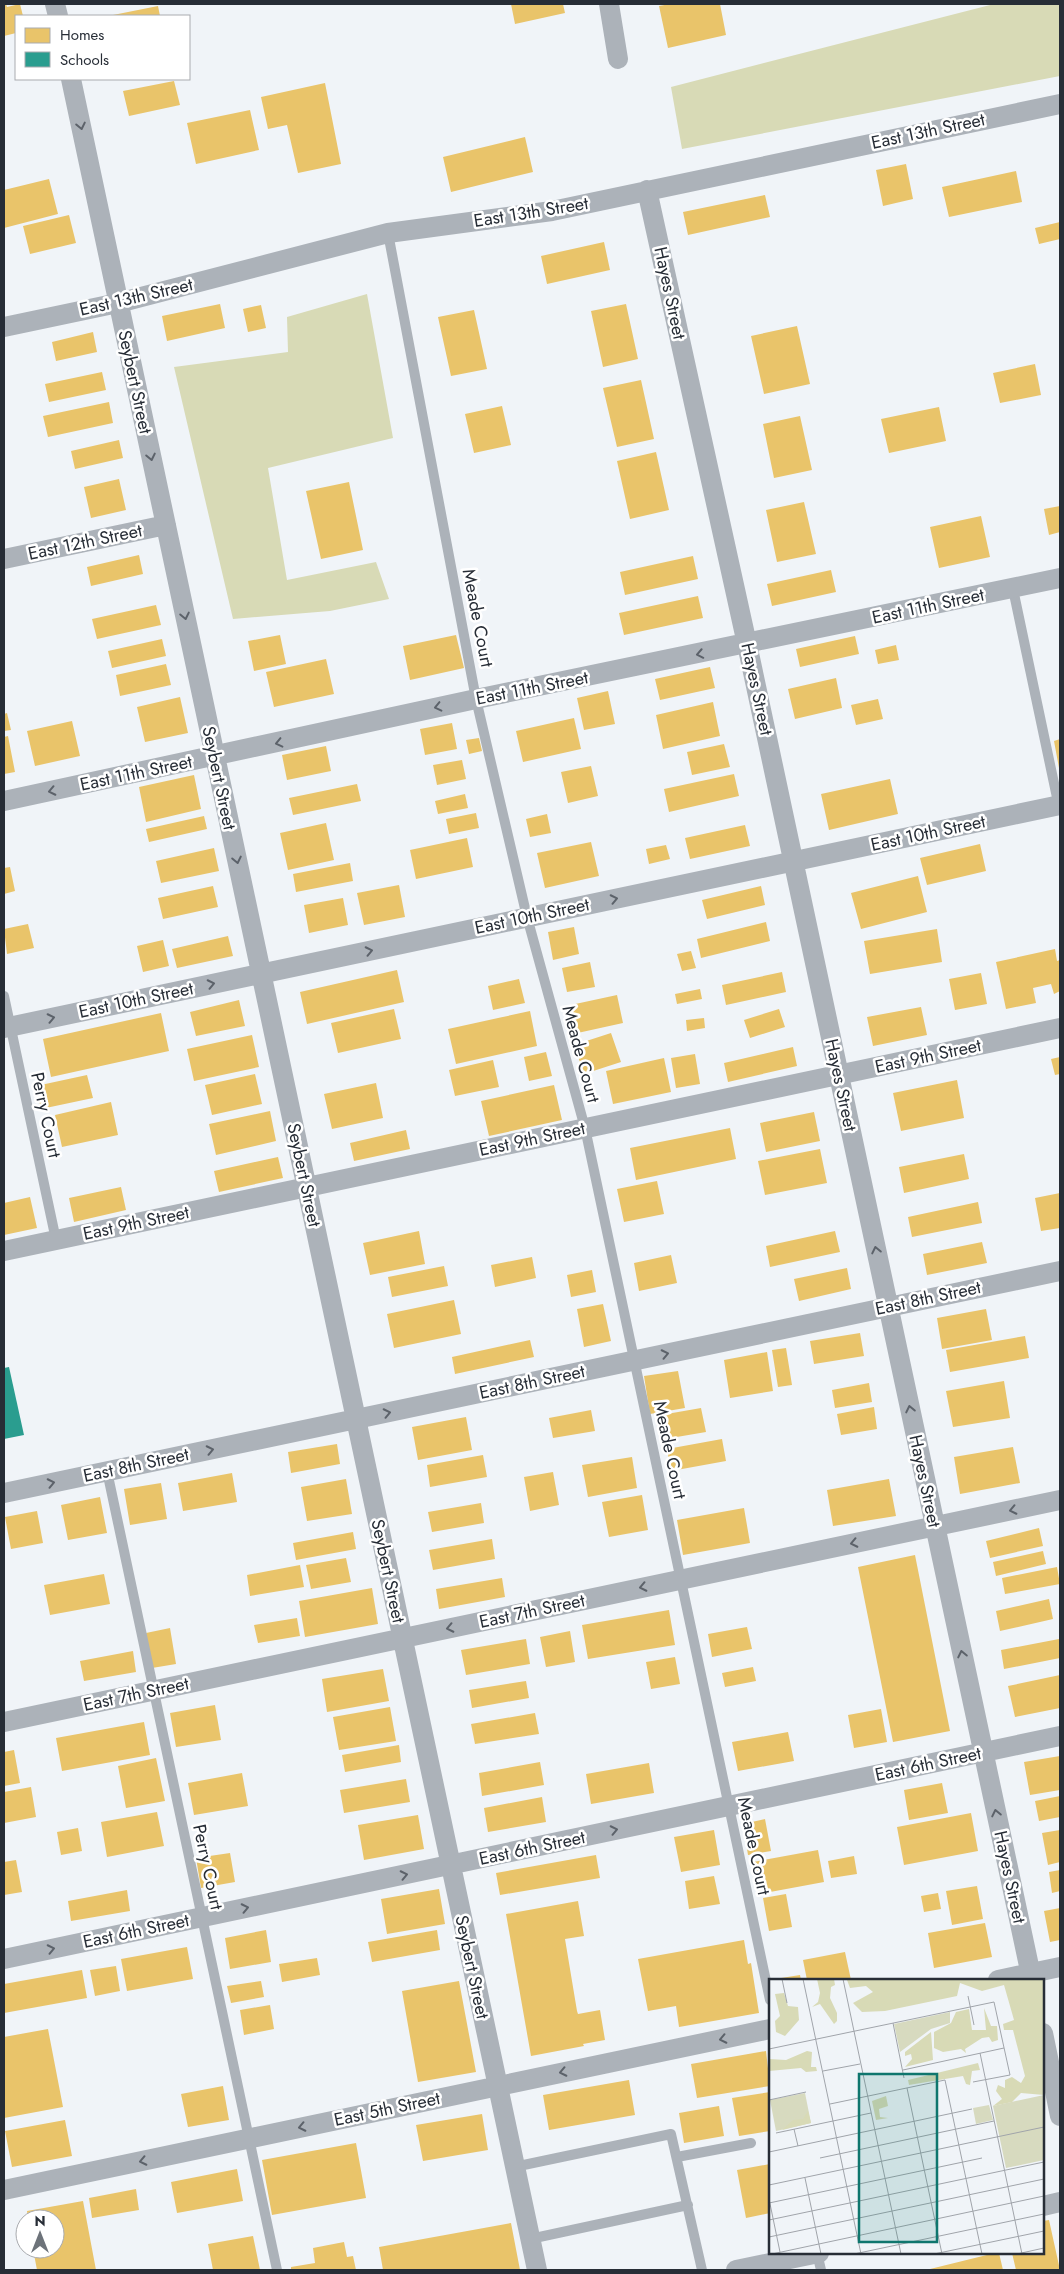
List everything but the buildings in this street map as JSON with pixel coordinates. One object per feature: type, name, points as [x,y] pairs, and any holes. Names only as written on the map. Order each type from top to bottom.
[{"type":"street","points":[[609,4],[618,59]]},
{"type":"street","name":"Seybert Street","points":[[71,80],[537,2270]]},
{"type":"street","name":"East 13th Street","points":[[4,327],[118,303],[388,234],[552,211],[1060,104]]},
{"type":"street","name":"Hayes Street","points":[[647,190],[748,644],[1031,1977]]},
{"type":"street","name":"East 12th Street","points":[[4,559],[166,525]]},
{"type":"street","name":"East 11th Street","points":[[4,801],[215,757],[476,699],[1060,578]]},
{"type":"street","name":"East 10th Street","points":[[7,1027],[1060,808]]},
{"type":"street","name":"East 9th Street","points":[[4,1251],[1060,1028]]},
{"type":"street","name":"East 8th Street","points":[[4,1493],[1060,1271]]},
{"type":"street","name":"East 7th Street","points":[[4,1722],[1060,1500]]},
{"type":"street","name":"East 6th Street","points":[[4,1959],[1060,1736]]},
{"type":"street","points":[[1009,1979],[1031,1977],[1060,1967]]},
{"type":"street","name":"East 5th Street","points":[[4,2190],[769,2028]]},
{"type":"street","points":[[1044,2038],[1060,2116]]},
{"type":"street","points":[[1044,2206],[1060,2202]]},
{"type":"street","points":[[736,2270],[813,2254]]},
{"type":"lane","name":"Meade Court","points":[[388,234],[476,699],[527,918],[585,1128],[769,1995]]},
{"type":"lane","points":[[1012,588],[1060,808]]},
{"type":"lane","name":"Perry Court","points":[[4,996],[7,1027],[56,1240]]},
{"type":"lane","name":"Perry Court","points":[[107,1471],[277,2270]]},
{"type":"lane","points":[[514,2167],[672,2134],[702,2270]]},
{"type":"lane","points":[[677,2157],[751,2142]]},
{"type":"lane","points":[[530,2239],[688,2206]]},
{"type":"lane","points":[[818,2254],[821,2270]]},
{"type":"green space","points":[[994,4],[1060,4],[1060,76],[682,149],[671,87]]},
{"type":"green space","points":[[367,294],[393,438],[268,468],[287,580],[376,562],[389,599],[330,611],[233,619],[174,367],[288,352],[287,317]]}]
